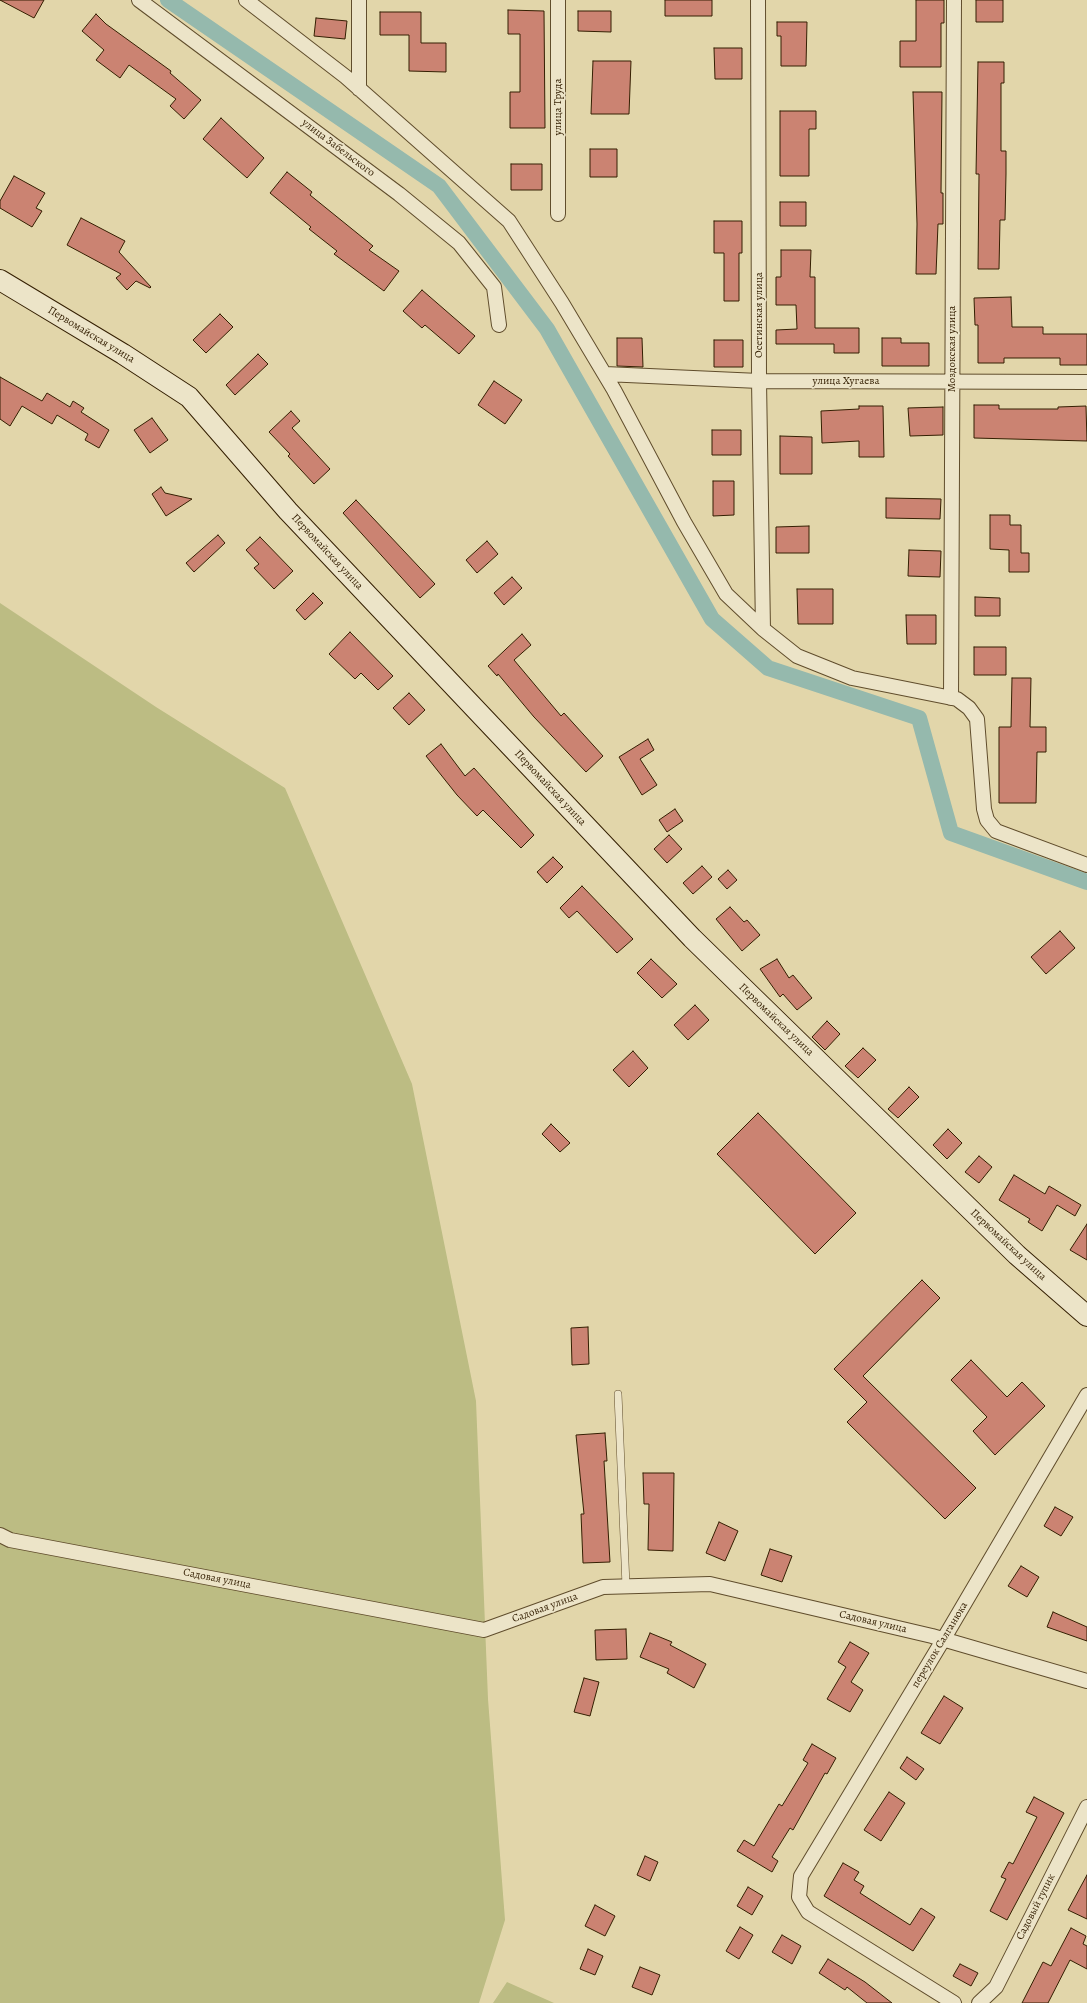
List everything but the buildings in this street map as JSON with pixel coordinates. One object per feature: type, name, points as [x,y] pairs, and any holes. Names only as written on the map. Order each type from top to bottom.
[{"type":"main road","name":"Первомайская улица","points":[[0,280],[123,354],[189,397],[288,511],[692,938],[1017,1255],[1087,1316]]},
{"type":"street","name":"улица Забельского","points":[[140,0],[399,194],[459,243],[494,287],[499,325]]},
{"type":"street","points":[[246,0],[359,89],[509,221],[562,303],[605,374],[684,522],[726,594],[762,629],[797,656],[852,678],[957,699],[969,708],[977,719],[984,809],[987,820],[996,831],[1087,864]]},
{"type":"street","points":[[359,0],[359,89]]},
{"type":"street","name":"улица Труда","points":[[558,0],[558,214]]},
{"type":"street","name":"Осетинская улица","points":[[758,0],[759,381],[762,629]]},
{"type":"street","name":"Моздокская улица","points":[[951,698],[954,0]]},
{"type":"street","name":"улица Хугаева","points":[[605,374],[759,381],[1087,382]]},
{"type":"street","name":"переулок Салганюка","points":[[954,2003],[808,1912],[799,1897],[800,1876],[943,1640],[1087,1395]]},
{"type":"street","name":"Садовая улица","points":[[0,1535],[10,1540],[484,1630],[603,1587],[710,1584],[943,1640],[1087,1681]]},
{"type":"street","name":"Садовый тупик","points":[[980,2003],[996,1987],[1087,1807]]},
{"type":"lane","points":[[618,1394],[626,1586]]},
{"type":"green space","points":[[0,603],[156,707],[285,788],[412,1084],[476,1401],[488,1699],[505,1920],[479,2003],[0,2003]]},
{"type":"green space","points":[[507,1982],[554,2003],[493,2003]]},
{"type":"waterway","points":[[168,0],[439,186],[547,329],[712,619],[768,668],[919,718],[951,833],[1087,882]]}]
